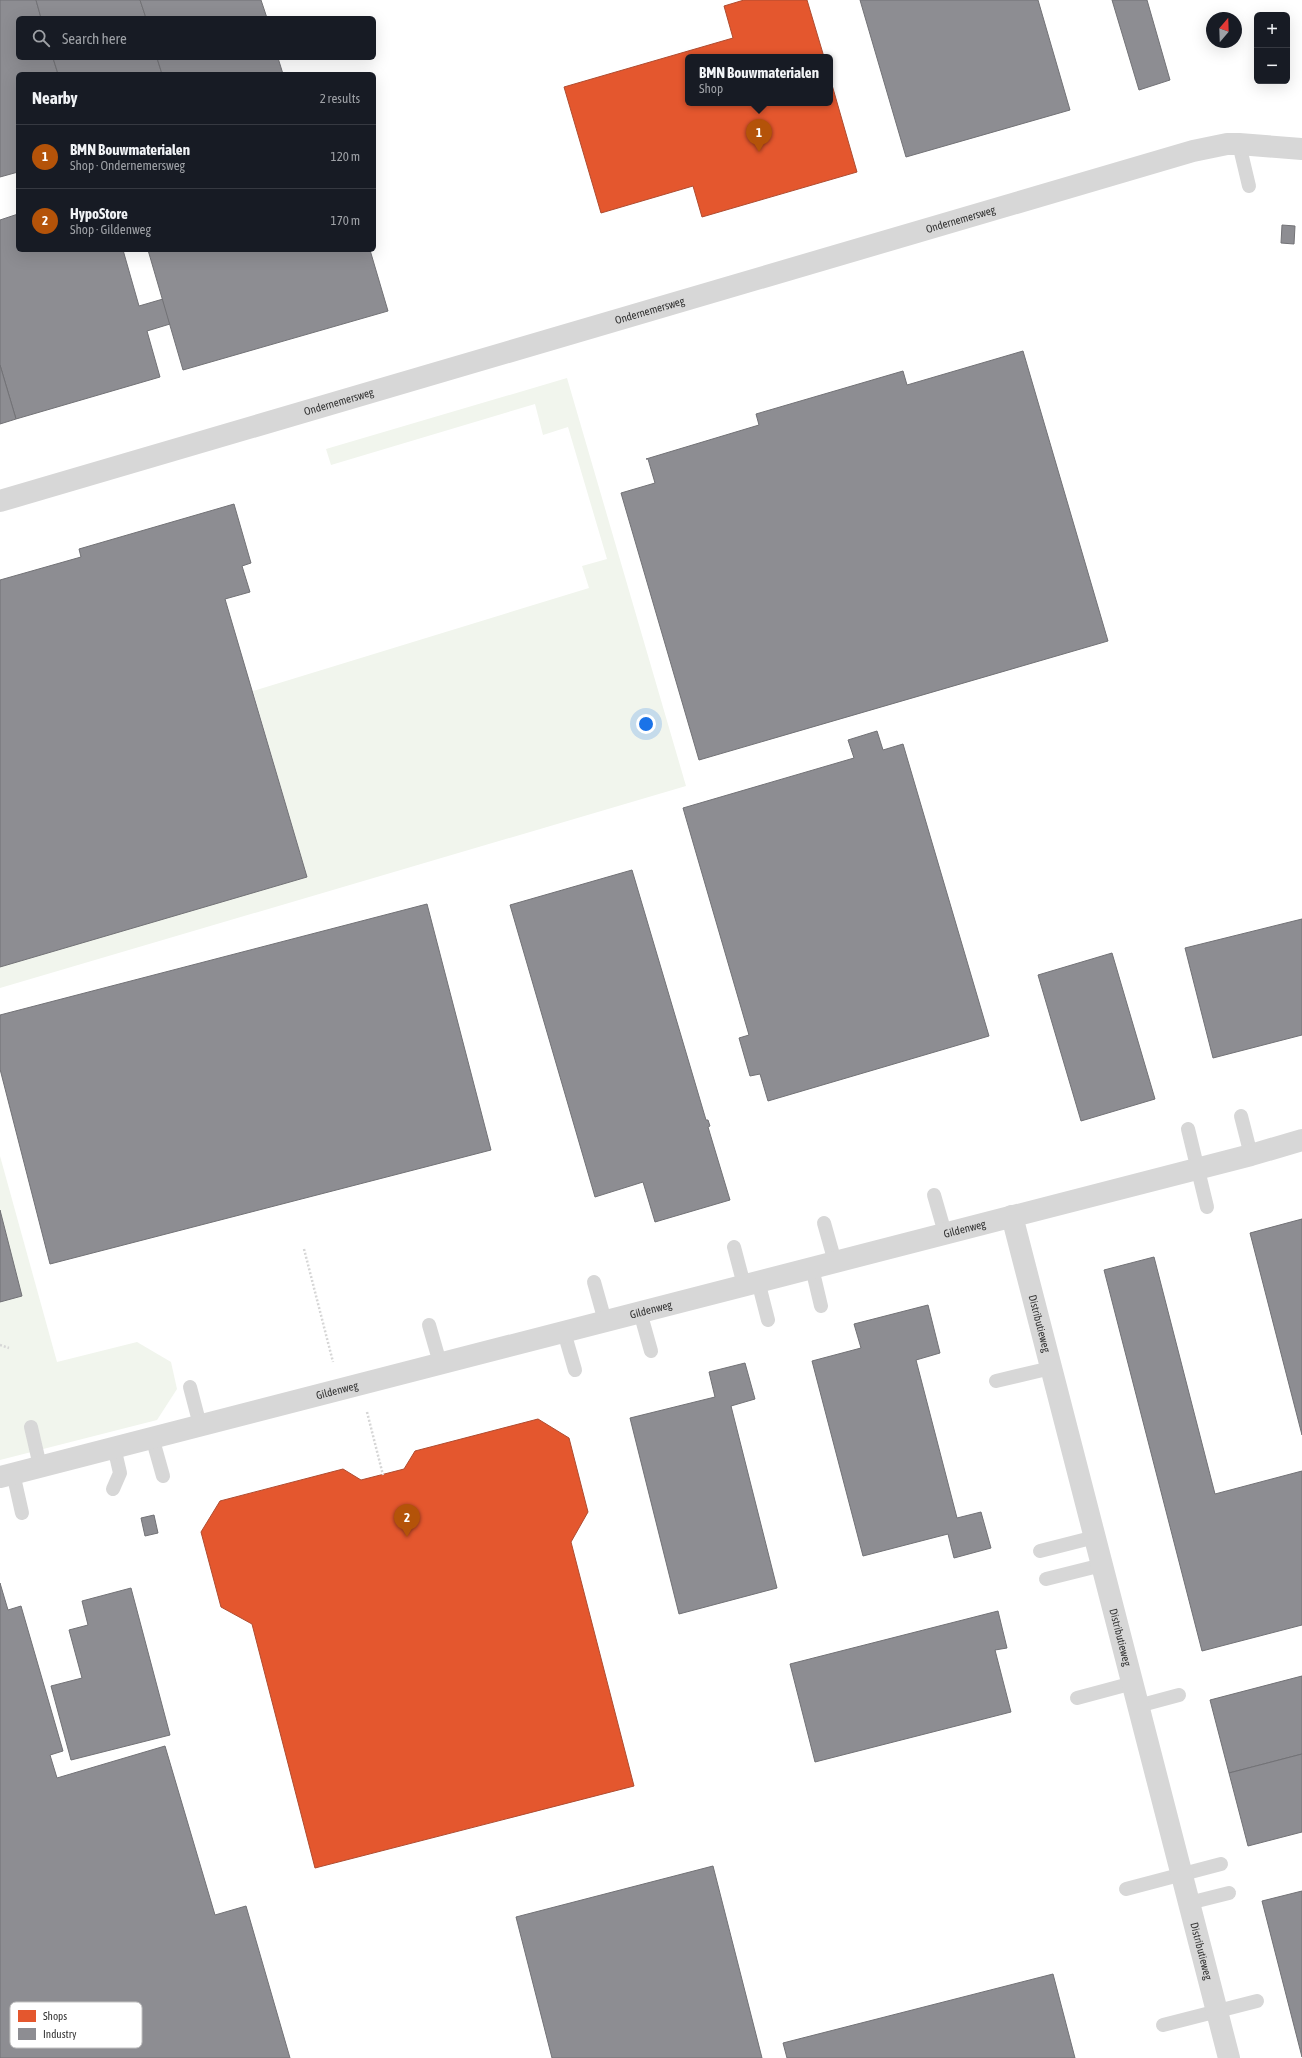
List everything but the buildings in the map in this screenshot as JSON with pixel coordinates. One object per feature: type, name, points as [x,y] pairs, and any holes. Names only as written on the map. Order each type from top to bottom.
[{"type":"street","name":"Ondernemersweg","points":[[0,501],[1173,156],[1209,147],[1239,144],[1302,150]]},
{"type":"street","name":"Gildenweg","points":[[6,1475],[1198,1169],[1302,1140]]},
{"type":"street","name":"Distributieweg","points":[[1012,1216],[1229,2058]]},
{"type":"lane","points":[[1239,144],[1249,186]]},
{"type":"lane","points":[[1241,1116],[1251,1155]]},
{"type":"lane","points":[[1188,1129],[1207,1207]]},
{"type":"lane","points":[[934,1195],[945,1233]]},
{"type":"lane","points":[[824,1223],[835,1262]]},
{"type":"lane","points":[[734,1247],[768,1320]]},
{"type":"lane","points":[[812,1268],[821,1306]]},
{"type":"lane","points":[[594,1282],[605,1321]]},
{"type":"lane","points":[[640,1312],[650,1351]]},
{"type":"lane","points":[[429,1325],[440,1363]]},
{"type":"lane","points":[[564,1332],[575,1370]]},
{"type":"lane","points":[[996,1381],[1052,1368]]},
{"type":"lane","points":[[190,1387],[200,1425]]},
{"type":"lane","points":[[31,1428],[40,1466]]},
{"type":"lane","points":[[152,1437],[163,1476]]},
{"type":"lane","points":[[113,1489],[120,1473],[114,1447]]},
{"type":"lane","points":[[6,1475],[22,1513]]},
{"type":"lane","points":[[1040,1551],[1095,1537]]},
{"type":"lane","points":[[1046,1579],[1102,1565]]},
{"type":"lane","points":[[1077,1698],[1133,1683]]},
{"type":"lane","points":[[1138,1706],[1179,1695]]},
{"type":"lane","points":[[1126,1889],[1221,1864]]},
{"type":"lane","points":[[1189,1903],[1229,1893]]},
{"type":"lane","points":[[1163,2025],[1257,2001]]},
{"type":"path","points":[[304,1249],[334,1369]]},
{"type":"path","points":[[0,1345],[9,1348]]},
{"type":"path","points":[[369,1407],[366,1410],[383,1475]]},
{"type":"shaded area","points":[[567,378],[686,786],[0,988],[0,967],[307,877],[253,691],[589,588],[582,566],[607,559],[568,427],[543,435],[535,404],[331,465],[326,449]]},
{"type":"shaded area","points":[[0,1156],[57,1362],[137,1342],[171,1362],[177,1389],[157,1420],[0,1460]]},
{"type":"place","name":"BMN Bouwmaterialen","points":[[759,152]]},
{"type":"place","name":"HypoStore","points":[[407,1537]]}]
